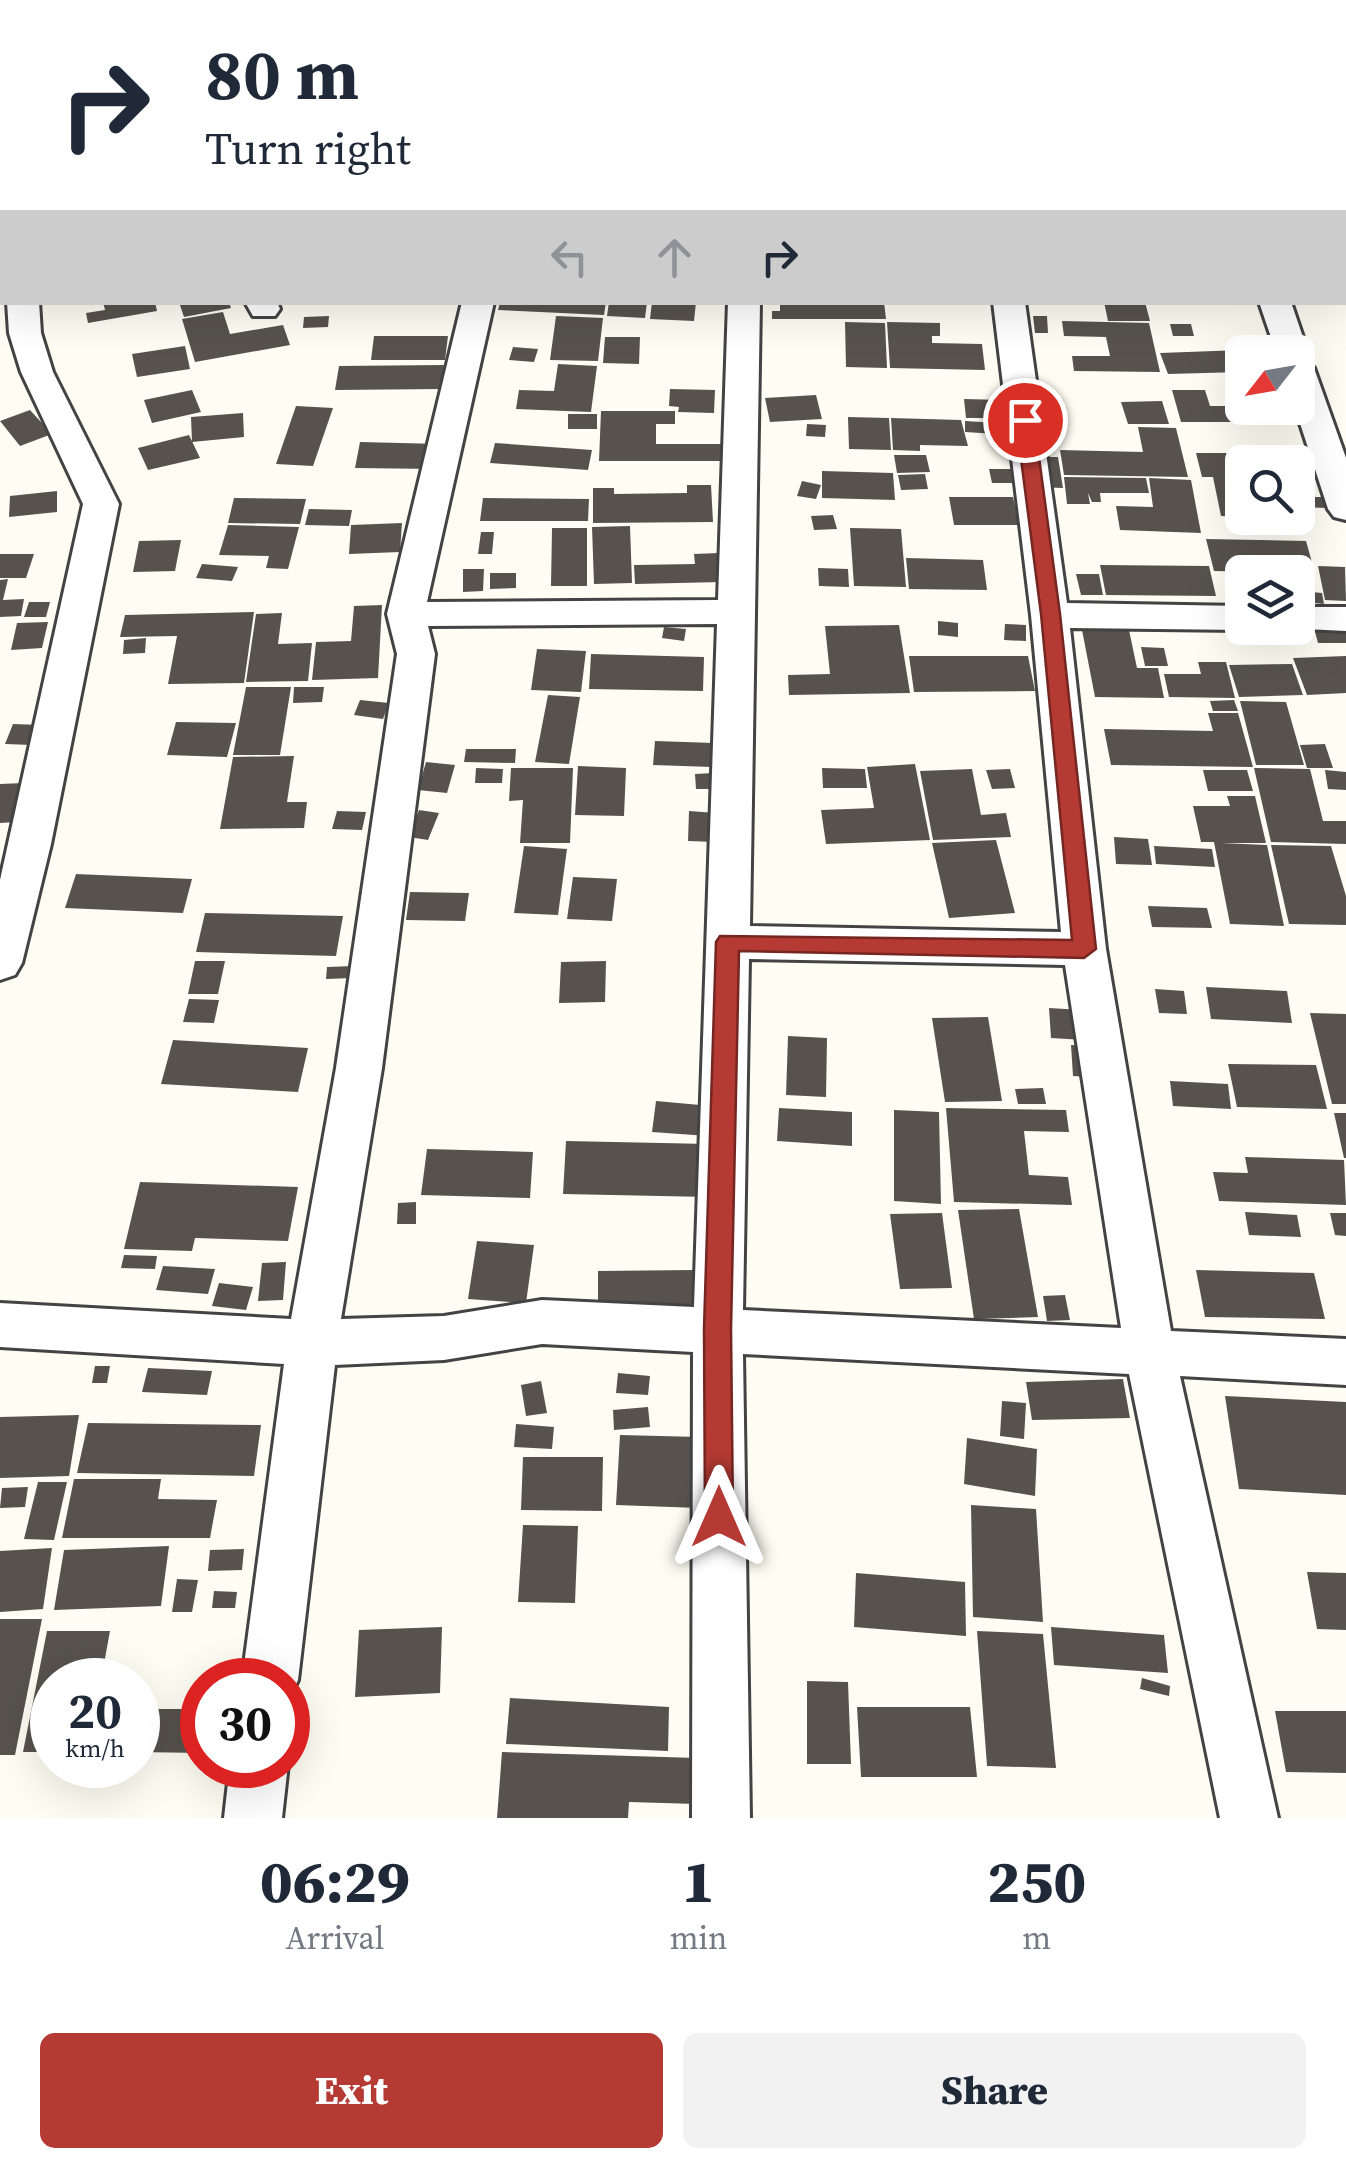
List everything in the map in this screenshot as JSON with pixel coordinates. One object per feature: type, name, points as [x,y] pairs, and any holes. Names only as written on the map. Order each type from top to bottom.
[{"type":"street","points":[[0,962],[15,844],[101,504],[37,372],[26,334],[23,305]]},
{"type":"street","points":[[273,1658],[312,1343],[359,1068],[416,654],[406,614],[477,305]]},
{"type":"street","points":[[721,1818],[718,1329],[744,305]]},
{"type":"street","points":[[1009,305],[1050,614],[1084,949],[1150,1354],[1248,1818]]},
{"type":"street","points":[[1276,305],[1286,335]]},
{"type":"street","points":[[1315,418],[1346,510]]},
{"type":"street","points":[[406,614],[738,612]]},
{"type":"street","points":[[1050,614],[1225,618]]},
{"type":"street","points":[[1315,618],[1346,619]]},
{"type":"street","points":[[728,942],[1084,949]]},
{"type":"street","points":[[0,1325],[312,1343],[444,1338],[542,1322],[1346,1362]]},
{"type":"street","points":[[252,1818],[256,1788]]},
{"type":"building","points":[[104,305],[156,305],[157,311],[88,323],[86,313],[105,310]]},
{"type":"building","points":[[180,305],[231,308],[184,317]]},
{"type":"building","points":[[499,305],[606,305],[604,315],[498,310]]},
{"type":"building","points":[[609,305],[647,305],[645,318],[607,316]]},
{"type":"building","points":[[652,305],[696,305],[694,321],[650,319]]},
{"type":"building","points":[[780,305],[884,305],[886,319],[772,319],[772,311],[780,311]]},
{"type":"building","points":[[1105,305],[1146,305],[1150,321],[1108,321]]},
{"type":"building","points":[[223,312],[230,334],[283,325],[290,345],[195,362],[182,319]]},
{"type":"building","points":[[329,316],[328,327],[303,328],[304,317]]},
{"type":"building","points":[[556,316],[603,318],[598,361],[550,360]]},
{"type":"building","points":[[1033,316],[1047,316],[1048,333],[1035,333]]},
{"type":"building","points":[[1062,321],[1149,323],[1160,372],[1074,371],[1072,356],[1110,356],[1106,337],[1064,336]]},
{"type":"building","points":[[845,322],[885,323],[887,368],[846,367]]},
{"type":"building","points":[[887,322],[940,323],[940,336],[932,336],[932,343],[982,344],[985,370],[890,368]]},
{"type":"building","points":[[1170,324],[1191,324],[1194,336],[1173,336]]},
{"type":"building","points":[[374,336],[448,336],[445,360],[371,360]]},
{"type":"building","points":[[605,337],[640,337],[639,364],[603,363]]},
{"type":"building","points":[[185,346],[190,369],[137,377],[132,354]]},
{"type":"building","points":[[513,347],[538,349],[534,362],[509,360]]},
{"type":"building","points":[[1225,351],[1225,372],[1168,374],[1160,353]]},
{"type":"building","points":[[558,364],[597,366],[591,412],[516,409],[519,390],[554,391]]},
{"type":"building","points":[[444,365],[442,389],[335,390],[339,366]]},
{"type":"building","points":[[670,389],[715,390],[714,413],[678,412],[679,407],[669,406]]},
{"type":"building","points":[[192,390],[201,412],[152,423],[144,400]]},
{"type":"building","points":[[1172,390],[1205,390],[1210,406],[1225,406],[1225,422],[1181,422]]},
{"type":"building","points":[[816,395],[822,419],[770,422],[765,398]]},
{"type":"building","points":[[964,399],[1003,400],[1005,418],[966,418]]},
{"type":"building","points":[[1162,401],[1169,424],[1128,424],[1121,402]]},
{"type":"building","points":[[296,406],[333,408],[313,466],[276,464]]},
{"type":"building","points":[[30,410],[52,434],[20,446],[0,421]]},
{"type":"building","points":[[601,411],[675,411],[675,424],[656,424],[656,444],[721,444],[722,461],[599,461]]},
{"type":"building","points":[[243,413],[244,437],[192,442],[191,417]]},
{"type":"building","points":[[568,414],[597,414],[597,429],[568,429]]},
{"type":"building","points":[[848,417],[889,418],[891,450],[849,449]]},
{"type":"building","points":[[891,418],[961,420],[968,446],[920,445],[920,451],[893,450]]},
{"type":"building","points":[[965,421],[997,423],[997,434],[965,432]]},
{"type":"building","points":[[807,424],[826,425],[825,437],[806,436]]},
{"type":"building","points":[[1138,427],[1176,428],[1188,477],[1064,475],[1060,450],[1143,452]]},
{"type":"building","points":[[189,435],[200,458],[148,470],[138,448]]},
{"type":"building","points":[[360,442],[440,444],[436,469],[355,468]]},
{"type":"building","points":[[495,443],[592,450],[588,470],[490,463]]},
{"type":"building","points":[[1196,453],[1225,453],[1225,516],[1221,516],[1213,477],[1202,477]]},
{"type":"building","points":[[894,455],[926,455],[930,472],[897,473]]},
{"type":"building","points":[[1031,457],[1058,457],[1063,488],[1036,487]]},
{"type":"building","points":[[989,469],[1011,469],[1014,483],[992,483]]},
{"type":"building","points":[[822,471],[893,473],[895,500],[822,498]]},
{"type":"building","points":[[925,474],[928,489],[901,490],[898,475]]},
{"type":"building","points":[[1064,477],[1146,478],[1149,493],[1100,493],[1101,502],[1092,502],[1088,493],[1090,504],[1067,504]]},
{"type":"building","points":[[1149,478],[1191,480],[1201,533],[1120,530],[1116,506],[1153,507]]},
{"type":"building","points":[[802,481],[821,485],[816,499],[797,496]]},
{"type":"building","points":[[687,485],[711,485],[713,522],[593,523],[593,488],[614,488],[614,494],[687,493]]},
{"type":"building","points":[[57,491],[57,512],[9,517],[10,496]]},
{"type":"building","points":[[949,497],[1013,497],[1019,525],[954,525]]},
{"type":"building","points":[[1315,497],[1324,497],[1327,508],[1315,508]]},
{"type":"building","points":[[234,498],[306,499],[300,524],[228,523]]},
{"type":"building","points":[[483,498],[589,499],[588,521],[480,521]]},
{"type":"building","points":[[309,509],[352,510],[349,526],[305,525]]},
{"type":"building","points":[[833,515],[837,529],[814,530],[811,516]]},
{"type":"building","points":[[402,523],[400,552],[349,554],[351,525]]},
{"type":"building","points":[[228,525],[299,527],[288,569],[266,568],[269,556],[219,555]]},
{"type":"building","points":[[630,526],[632,583],[594,584],[592,527]]},
{"type":"building","points":[[552,528],[587,528],[587,586],[551,586]]},
{"type":"building","points":[[850,528],[901,529],[906,587],[854,586]]},
{"type":"building","points":[[481,532],[494,532],[492,554],[478,554]]},
{"type":"building","points":[[1206,539],[1306,541],[1310,555],[1225,555],[1225,571],[1214,571]]},
{"type":"building","points":[[181,540],[175,571],[133,572],[139,541]]},
{"type":"building","points":[[719,553],[721,582],[635,584],[634,565],[695,564],[694,554]]},
{"type":"building","points":[[0,554],[34,554],[26,578],[0,578]]},
{"type":"building","points":[[906,558],[983,560],[987,590],[909,589]]},
{"type":"building","points":[[202,564],[238,567],[232,581],[196,578]]},
{"type":"building","points":[[1100,565],[1209,566],[1216,596],[1106,595]]},
{"type":"building","points":[[1318,566],[1345,567],[1346,601],[1325,600]]},
{"type":"building","points":[[818,568],[848,569],[849,587],[819,586]]},
{"type":"building","points":[[463,569],[484,569],[483,591],[463,592]]},
{"type":"building","points":[[490,573],[516,573],[516,588],[490,589]]},
{"type":"building","points":[[1076,574],[1099,574],[1103,595],[1081,595]]},
{"type":"building","points":[[8,579],[3,600],[24,599],[21,616],[0,617],[0,580]]},
{"type":"building","points":[[1315,592],[1322,593],[1324,604],[1315,603]]},
{"type":"building","points":[[29,602],[50,602],[46,617],[24,617]]},
{"type":"building","points":[[382,605],[378,678],[312,680],[316,642],[351,641],[354,606]]},
{"type":"building","points":[[254,612],[244,683],[168,684],[177,636],[120,637],[125,615]]},
{"type":"building","points":[[282,613],[278,644],[312,643],[308,681],[246,682],[256,614]]},
{"type":"building","points":[[938,621],[958,623],[958,637],[938,635]]},
{"type":"building","points":[[48,622],[42,648],[11,650],[17,623]]},
{"type":"building","points":[[1005,624],[1026,625],[1026,641],[1004,640]]},
{"type":"building","points":[[899,625],[910,693],[789,695],[788,675],[830,674],[825,626]]},
{"type":"building","points":[[664,627],[686,629],[684,641],[662,638]]},
{"type":"building","points":[[1315,628],[1346,629],[1346,643],[1318,643]]},
{"type":"building","points":[[1082,630],[1129,630],[1137,668],[1158,668],[1164,698],[1095,697]]},
{"type":"building","points":[[146,638],[145,653],[123,654],[124,640]]},
{"type":"building","points":[[1141,647],[1164,648],[1168,666],[1145,666]]},
{"type":"building","points":[[537,649],[586,651],[581,692],[531,690]]},
{"type":"building","points":[[591,654],[704,657],[703,691],[589,689]]},
{"type":"building","points":[[909,656],[1028,656],[1035,691],[914,692]]},
{"type":"building","points":[[1346,656],[1346,693],[1307,695],[1293,658]]},
{"type":"building","points":[[1198,662],[1226,662],[1235,698],[1169,697],[1164,674],[1201,674]]},
{"type":"building","points":[[1292,664],[1303,695],[1239,697],[1229,665]]},
{"type":"building","points":[[246,687],[291,687],[280,755],[233,755]]},
{"type":"building","points":[[294,687],[324,687],[322,702],[293,703]]},
{"type":"building","points":[[548,695],[580,697],[569,764],[535,762]]},
{"type":"building","points":[[360,700],[389,703],[383,719],[354,715]]},
{"type":"building","points":[[1234,700],[1238,711],[1213,711],[1210,701]]},
{"type":"building","points":[[1240,701],[1286,702],[1304,765],[1256,765]]},
{"type":"building","points":[[1208,713],[1238,713],[1253,767],[1111,765],[1104,729],[1213,731]]},
{"type":"building","points":[[176,722],[236,723],[227,757],[167,755]]},
{"type":"building","points":[[13,724],[40,725],[32,745],[5,744]]},
{"type":"building","points":[[655,741],[714,743],[712,767],[653,765]]},
{"type":"building","points":[[1325,744],[1333,768],[1307,768],[1300,745]]},
{"type":"building","points":[[466,749],[516,749],[515,763],[464,762]]},
{"type":"building","points":[[294,756],[287,802],[307,802],[304,828],[220,829],[233,757]]},
{"type":"building","points":[[426,762],[455,765],[447,793],[418,790]]},
{"type":"building","points":[[915,764],[930,840],[826,844],[821,810],[874,808],[867,767]]},
{"type":"building","points":[[578,766],[626,768],[624,816],[575,815]]},
{"type":"building","points":[[476,768],[503,769],[502,783],[475,783]]},
{"type":"building","points":[[511,768],[573,768],[570,843],[520,843],[523,800],[509,801]]},
{"type":"building","points":[[822,768],[865,769],[867,788],[823,788]]},
{"type":"building","points":[[1254,768],[1310,769],[1323,821],[1346,821],[1346,844],[1271,842]]},
{"type":"building","points":[[972,769],[981,815],[1006,813],[1011,837],[933,840],[920,771]]},
{"type":"building","points":[[1010,769],[1015,788],[992,789],[986,770]]},
{"type":"building","points":[[1203,770],[1247,770],[1253,791],[1208,791]]},
{"type":"building","points":[[1325,770],[1346,772],[1346,790],[1328,789]]},
{"type":"building","points":[[713,773],[714,789],[696,789],[695,774]]},
{"type":"building","points":[[24,783],[16,822],[0,823],[0,784]]},
{"type":"building","points":[[1227,796],[1255,796],[1266,843],[1221,843],[1267,845],[1284,926],[1230,924],[1214,842],[1201,842],[1193,806],[1230,806]]},
{"type":"building","points":[[419,810],[439,813],[428,840],[409,837]]},
{"type":"building","points":[[337,811],[366,812],[362,830],[332,829]]},
{"type":"building","points":[[689,811],[716,813],[715,842],[688,841]]},
{"type":"building","points":[[1114,837],[1148,839],[1152,865],[1116,864]]},
{"type":"building","points":[[996,840],[1015,913],[949,918],[932,843]]},
{"type":"building","points":[[1271,845],[1331,846],[1346,896],[1346,925],[1289,924]]},
{"type":"building","points":[[524,846],[567,849],[558,915],[514,913]]},
{"type":"building","points":[[1154,846],[1212,849],[1215,867],[1156,864]]},
{"type":"building","points":[[76,874],[192,879],[183,913],[65,908]]},
{"type":"building","points":[[573,877],[617,879],[612,921],[567,919]]},
{"type":"building","points":[[410,892],[469,893],[465,921],[406,920]]},
{"type":"building","points":[[1148,906],[1207,908],[1212,928],[1152,927]]},
{"type":"building","points":[[205,913],[343,916],[336,956],[196,952]]},
{"type":"building","points":[[195,961],[225,961],[218,994],[188,994]]},
{"type":"building","points":[[606,961],[605,1002],[559,1003],[561,962]]},
{"type":"building","points":[[353,966],[352,978],[326,979],[327,967]]},
{"type":"building","points":[[1206,987],[1287,991],[1292,1023],[1211,1019]]},
{"type":"building","points":[[1155,989],[1184,991],[1187,1014],[1159,1013]]},
{"type":"building","points":[[189,999],[219,1000],[214,1023],[183,1022]]},
{"type":"building","points":[[1049,1008],[1082,1010],[1084,1040],[1051,1038]]},
{"type":"building","points":[[1310,1013],[1346,1014],[1346,1104],[1332,1104]]},
{"type":"building","points":[[988,1017],[1002,1101],[945,1102],[932,1018]]},
{"type":"building","points":[[788,1036],[827,1038],[826,1097],[786,1095]]},
{"type":"building","points":[[173,1040],[308,1048],[298,1092],[161,1084]]},
{"type":"building","points":[[1071,1045],[1087,1046],[1089,1077],[1073,1076]]},
{"type":"building","points":[[1228,1064],[1316,1065],[1327,1109],[1237,1107]]},
{"type":"building","points":[[1170,1081],[1228,1084],[1231,1109],[1173,1106]]},
{"type":"building","points":[[1043,1088],[1046,1104],[1018,1104],[1015,1089]]},
{"type":"building","points":[[656,1101],[711,1106],[708,1136],[652,1132]]},
{"type":"building","points":[[779,1108],[852,1112],[852,1146],[777,1141]]},
{"type":"building","points":[[946,1108],[1066,1110],[1069,1132],[1024,1131],[1029,1175],[1068,1177],[1072,1205],[954,1202]]},
{"type":"building","points":[[894,1110],[939,1112],[941,1204],[894,1201]]},
{"type":"building","points":[[1334,1113],[1346,1113],[1346,1158],[1344,1158]]},
{"type":"building","points":[[566,1141],[709,1144],[709,1197],[563,1194]]},
{"type":"building","points":[[427,1149],[533,1152],[530,1198],[421,1195]]},
{"type":"building","points":[[1245,1157],[1344,1160],[1346,1205],[1219,1201],[1213,1172],[1248,1173]]},
{"type":"building","points":[[140,1182],[298,1187],[288,1241],[195,1238],[192,1251],[124,1249]]},
{"type":"building","points":[[416,1202],[416,1224],[397,1224],[398,1203]]},
{"type":"building","points":[[1019,1209],[1038,1317],[974,1319],[958,1210]]},
{"type":"building","points":[[1245,1212],[1297,1215],[1301,1237],[1249,1235]]},
{"type":"building","points":[[942,1213],[952,1288],[900,1289],[890,1214]]},
{"type":"building","points":[[1330,1213],[1346,1213],[1346,1236],[1335,1235]]},
{"type":"building","points":[[477,1241],[534,1245],[526,1303],[468,1299]]},
{"type":"building","points":[[124,1255],[157,1256],[155,1269],[121,1268]]},
{"type":"building","points":[[286,1262],[283,1300],[258,1301],[262,1263]]},
{"type":"building","points":[[163,1266],[215,1269],[208,1294],[156,1290]]},
{"type":"building","points":[[694,1270],[696,1306],[598,1307],[598,1271]]},
{"type":"building","points":[[1196,1270],[1314,1273],[1325,1319],[1205,1317]]},
{"type":"building","points":[[219,1283],[253,1287],[246,1310],[212,1306]]},
{"type":"building","points":[[1065,1295],[1070,1320],[1047,1321],[1043,1296]]},
{"type":"building","points":[[95,1366],[110,1366],[107,1383],[92,1383]]},
{"type":"building","points":[[148,1368],[212,1371],[207,1395],[142,1392]]},
{"type":"building","points":[[618,1373],[650,1376],[648,1395],[616,1393]]},
{"type":"building","points":[[1123,1379],[1130,1418],[1032,1420],[1026,1382]]},
{"type":"building","points":[[541,1381],[547,1413],[526,1416],[521,1385]]},
{"type":"building","points":[[1225,1396],[1346,1402],[1346,1495],[1239,1489]]},
{"type":"building","points":[[1002,1401],[1026,1403],[1024,1439],[1000,1436]]},
{"type":"building","points":[[648,1407],[650,1427],[614,1430],[613,1410]]},
{"type":"building","points":[[79,1415],[69,1476],[0,1478],[0,1417]]},
{"type":"building","points":[[88,1423],[261,1425],[254,1476],[77,1473]]},
{"type":"building","points":[[516,1424],[554,1427],[552,1449],[514,1447]]},
{"type":"building","points":[[620,1435],[700,1437],[699,1508],[616,1505]]},
{"type":"building","points":[[967,1438],[1037,1449],[1035,1496],[964,1484]]},
{"type":"building","points":[[523,1457],[603,1457],[602,1511],[521,1510]]},
{"type":"building","points":[[74,1479],[161,1479],[158,1499],[217,1500],[210,1538],[62,1538]]},
{"type":"building","points":[[38,1482],[67,1482],[54,1540],[24,1539]]},
{"type":"building","points":[[28,1487],[25,1507],[0,1508],[2,1488]]},
{"type":"building","points":[[971,1505],[1036,1509],[1043,1622],[973,1617]]},
{"type":"building","points":[[523,1525],[578,1526],[575,1603],[518,1602]]},
{"type":"building","points":[[169,1546],[161,1606],[54,1610],[64,1550]]},
{"type":"building","points":[[52,1548],[43,1609],[0,1612],[0,1551]]},
{"type":"building","points":[[244,1549],[242,1570],[208,1571],[210,1550]]},
{"type":"building","points":[[1307,1572],[1346,1573],[1346,1630],[1317,1629]]},
{"type":"building","points":[[856,1573],[965,1582],[966,1636],[854,1627]]},
{"type":"building","points":[[177,1579],[198,1580],[192,1612],[172,1612]]},
{"type":"building","points":[[214,1591],[237,1592],[235,1608],[212,1608]]},
{"type":"building","points":[[0,1619],[42,1619],[34,1658],[30,1658],[30,1679],[15,1755],[0,1755]]},
{"type":"building","points":[[442,1627],[440,1693],[355,1697],[359,1630]]},
{"type":"building","points":[[1051,1627],[1164,1635],[1168,1673],[1054,1665]]},
{"type":"building","points":[[47,1631],[110,1631],[105,1658],[42,1658]]},
{"type":"building","points":[[977,1631],[1043,1634],[1056,1768],[987,1766]]},
{"type":"building","points":[[1142,1678],[1170,1686],[1169,1696],[1140,1689]]},
{"type":"building","points":[[807,1681],[848,1682],[851,1764],[807,1764]]},
{"type":"building","points":[[510,1698],[669,1707],[668,1751],[506,1744]]},
{"type":"building","points":[[857,1707],[970,1707],[977,1777],[861,1777]]},
{"type":"building","points":[[160,1709],[180,1709],[180,1753],[160,1752]]},
{"type":"building","points":[[1275,1711],[1346,1711],[1346,1773],[1286,1772]]},
{"type":"building","points":[[30,1717],[30,1752],[23,1752]]},
{"type":"building","points":[[502,1752],[697,1758],[696,1804],[629,1802],[628,1818],[497,1818]]},
{"type":"route","points":[[719,1517],[718,1329],[728,942],[1084,949],[1050,614],[1025,420]]}]
